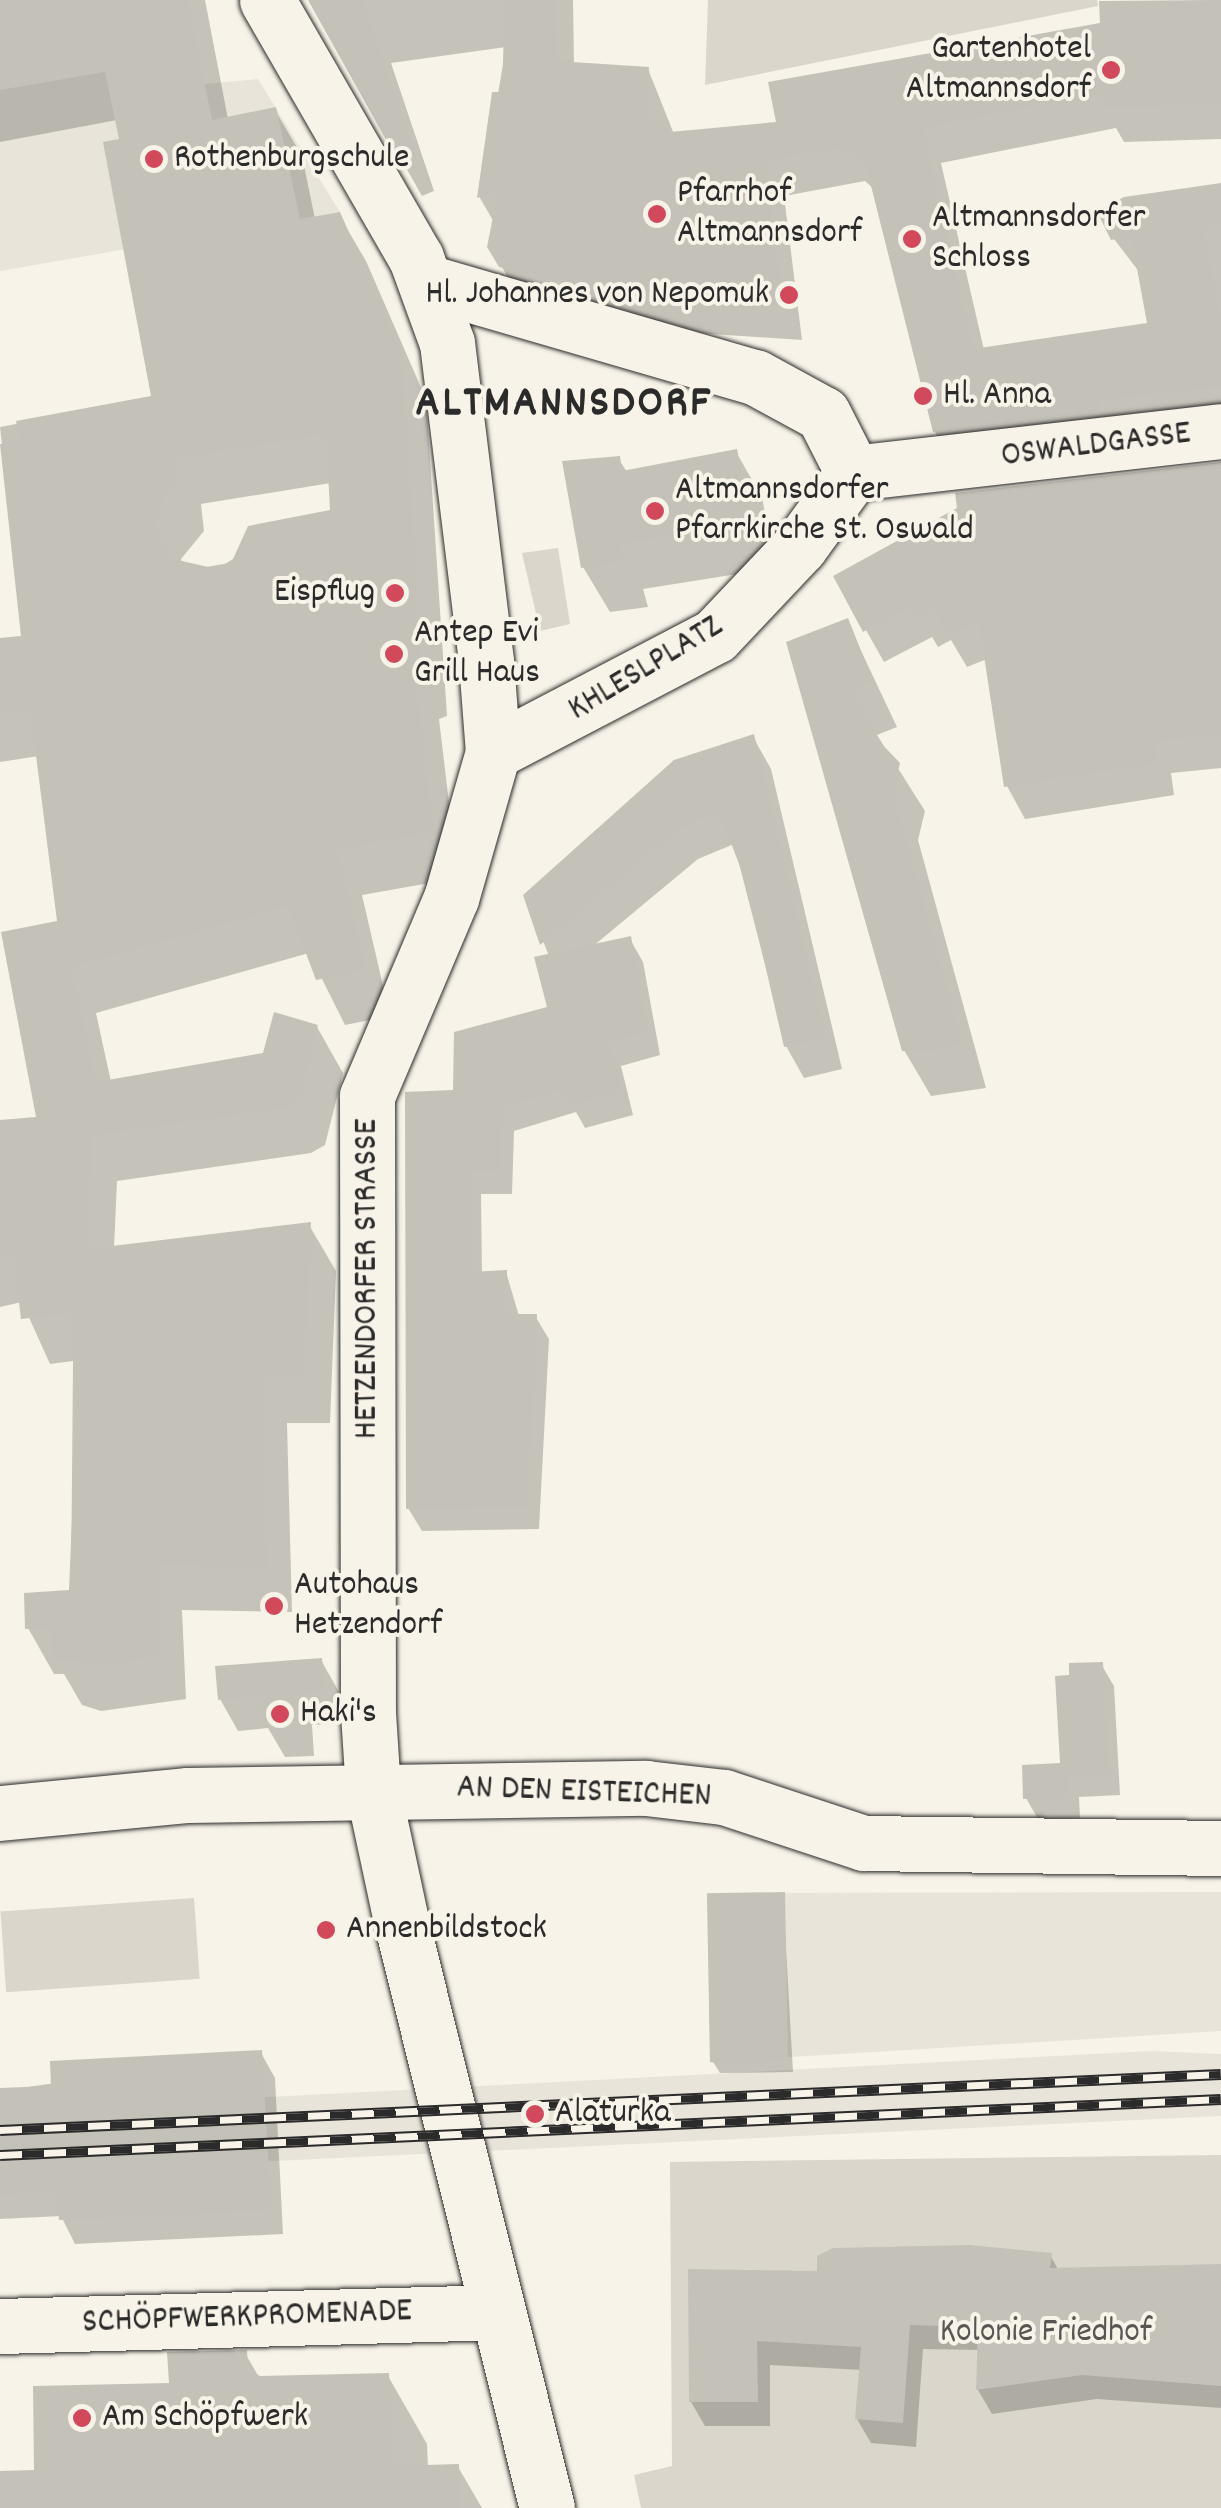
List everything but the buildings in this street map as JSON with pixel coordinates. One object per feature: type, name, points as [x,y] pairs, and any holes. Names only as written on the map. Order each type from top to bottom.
[{"type":"street","name":"HETZENDORFER STRASSE","points":[[267,0],[427,282],[447,343],[493,752],[450,898],[367,1096],[373,1790]]},
{"type":"street","points":[[427,282],[755,377],[823,414],[852,474]]},
{"type":"street","name":"OSWALDGASSE","points":[[852,474],[1221,431]]},
{"type":"street","name":"KHLESLPLATZ","points":[[493,752],[715,636],[852,474]]},
{"type":"street","points":[[373,1790],[494,2312],[547,2508]]},
{"type":"street","name":"AN DEN EISTEICHEN","points":[[0,1813],[373,1790],[690,1791],[864,1843],[1221,1848]]},
{"type":"street","name":"SCHÖPFWERKPROMENADE","points":[[0,2326],[494,2312]]},
{"type":"shaded area","name":"Rothenburgschule","points":[[0,0],[205,84],[258,79],[340,212],[0,271]]},
{"type":"shaded area","points":[[1221,1892],[1221,2031],[710,2062],[707,1893]]},
{"type":"shaded area","points":[[1152,2051],[1221,2054],[1221,2116],[234,2163],[231,2099]]},
{"type":"green space","points":[[708,0],[1097,0],[1098,6],[705,85]]},
{"type":"green space","points":[[558,548],[570,624],[540,631],[522,553]]},
{"type":"green space","points":[[194,1898],[200,1979],[6,1992],[0,1912]]},
{"type":"green space","name":"Kolonie Friedhof","points":[[1221,2155],[1221,2508],[641,2508],[634,2475],[672,2466],[670,2162]]},
{"type":"railway","points":[[0,2130],[1221,2074]]},
{"type":"railway","points":[[0,2155],[1221,2099]]},
{"type":"place","name":"Gartenhotel Altmannsdorf","points":[[1111,70]]},
{"type":"place","name":"Rothenburgschule","points":[[154,159]]},
{"type":"place","name":"Pfarrhof Altmannsdorf","points":[[657,214]]},
{"type":"place","name":"Altmannsdorfer Schloss","points":[[912,239]]},
{"type":"place","name":"Hl. Johannes von Nepomuk","points":[[789,295]]},
{"type":"place","name":"Hl. Anna","points":[[923,396]]},
{"type":"place","name":"Altmannsdorfer Pfarrkirche St. Oswald","points":[[655,511]]},
{"type":"place","name":"Eispflug","points":[[395,593]]},
{"type":"place","name":"Antep Evi Grill Haus","points":[[394,654]]},
{"type":"place","name":"Autohaus Hetzendorf","points":[[274,1606]]},
{"type":"place","name":"Haki's","points":[[280,1714]]},
{"type":"place","name":"Annenbildstock","points":[[326,1930]]},
{"type":"place","name":"Alaturka","points":[[535,2114]]},
{"type":"place","name":"Am Schöpfwerk","points":[[82,2418]]},
{"type":"district","name":"ALTMANNSDORF","points":[[564,406]]}]
